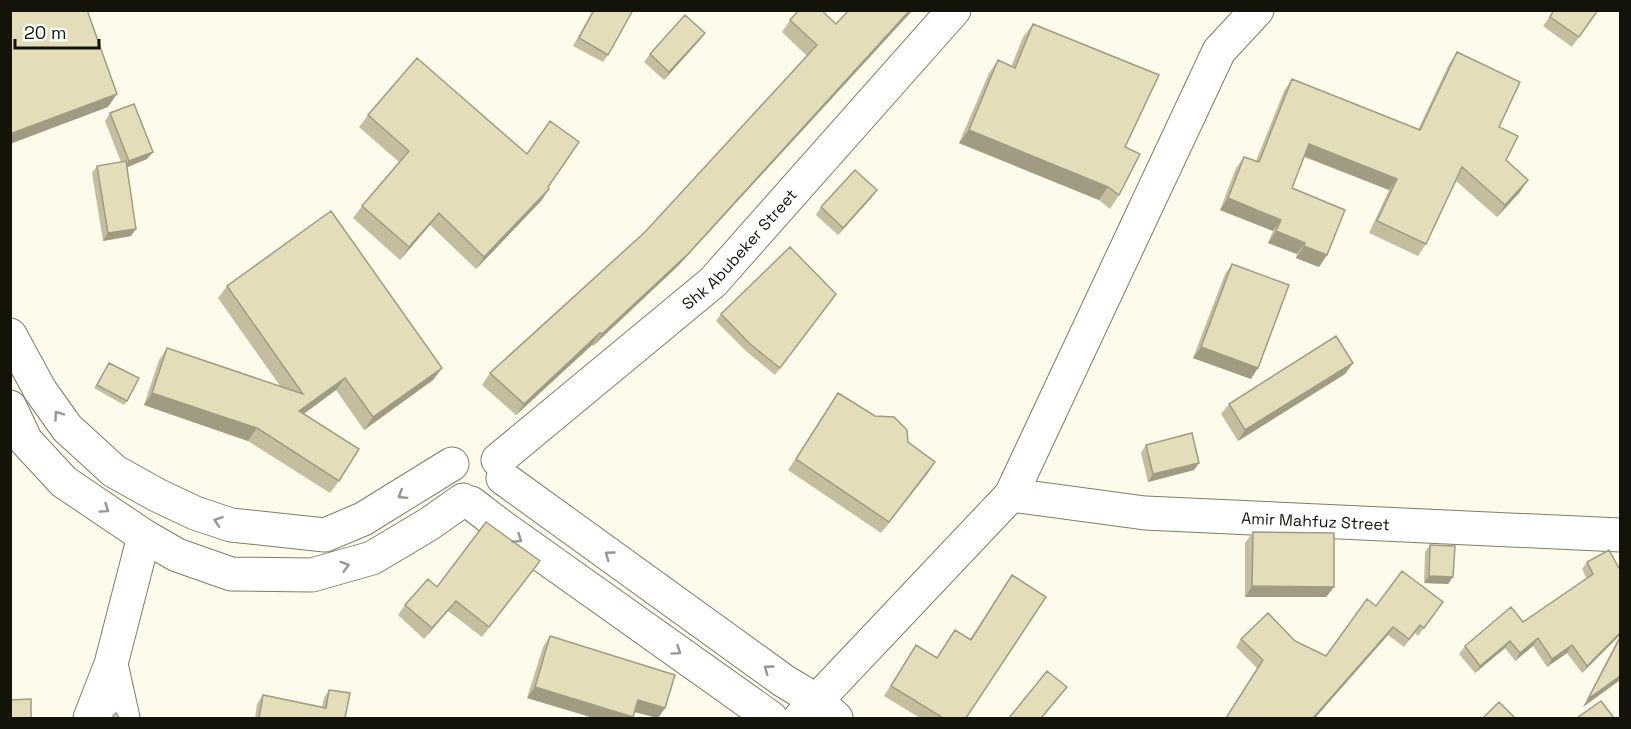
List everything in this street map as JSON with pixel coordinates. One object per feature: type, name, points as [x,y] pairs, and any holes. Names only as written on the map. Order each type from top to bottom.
[{"type":"street","name":"Shk Abubeker Street","points":[[500,469],[713,282],[954,10]]},
{"type":"street","points":[[1219,51],[1224,10]]},
{"type":"street","points":[[10,335],[40,390],[67,428],[114,471],[195,513],[231,525],[325,534],[363,519],[452,464],[465,452],[483,450],[500,469],[646,582],[784,681],[818,713],[1011,495],[1219,51],[1257,10]]},
{"type":"street","points":[[10,407],[26,441],[64,482],[144,536],[177,555],[231,574],[312,575],[372,558],[467,502],[480,503],[496,495],[500,469]]},
{"type":"street","points":[[64,482],[94,453]]},
{"type":"street","points":[[452,464],[449,481],[456,496],[771,718]]},
{"type":"street","name":"Amir Mahfuz Street","points":[[1011,495],[1145,513],[1620,536]]},
{"type":"street","points":[[301,533],[312,575]]},
{"type":"street","points":[[90,718],[111,664],[144,536]]},
{"type":"street","points":[[621,612],[646,582]]},
{"type":"street","points":[[111,664],[123,718]]},
{"type":"building","points":[[10,10],[87,10],[117,94],[10,134]]},
{"type":"building","points":[[594,10],[633,10],[608,55],[579,38]]},
{"type":"building","points":[[799,10],[821,10],[836,24],[849,10],[910,10],[688,254],[524,404],[490,373],[645,232],[817,45],[790,20]]},
{"type":"building","points":[[1554,10],[1598,10],[1579,37],[1550,17]]},
{"type":"building","points":[[685,15],[705,33],[669,72],[650,54]]},
{"type":"building","points":[[1033,24],[1159,75],[1125,147],[1140,154],[1119,195],[1108,187],[969,130],[998,60],[1015,68]]},
{"type":"building","points":[[1457,52],[1520,82],[1499,127],[1518,136],[1506,160],[1528,180],[1505,205],[1462,167],[1426,244],[1377,221],[1397,179],[1309,144],[1292,188],[1345,210],[1327,255],[1276,231],[1281,220],[1228,198],[1244,157],[1259,162],[1292,79],[1420,130]]},
{"type":"building","points":[[417,58],[527,154],[550,121],[579,142],[548,187],[549,189],[484,257],[439,213],[409,247],[362,206],[409,151],[368,115]]},
{"type":"building","points":[[134,104],[153,152],[129,161],[110,113]]},
{"type":"building","points":[[126,161],[136,229],[108,233],[97,166]]},
{"type":"building","points":[[855,170],[877,190],[843,228],[821,207]]},
{"type":"building","points":[[331,211],[442,368],[373,417],[345,378],[299,411],[359,449],[339,481],[257,428],[152,393],[167,348],[303,394],[227,286]]},
{"type":"building","points":[[790,247],[836,294],[780,368],[750,344],[721,314]]},
{"type":"building","points":[[1232,264],[1289,285],[1258,368],[1201,347]]},
{"type":"building","points":[[1336,336],[1353,363],[1245,430],[1229,404]]},
{"type":"building","points":[[109,363],[139,378],[127,401],[97,385]]},
{"type":"building","points":[[838,393],[875,416],[894,417],[907,430],[908,442],[935,462],[889,522],[796,459]]},
{"type":"building","points":[[1192,433],[1199,463],[1153,474],[1146,445]]},
{"type":"building","points":[[486,522],[540,561],[489,627],[456,601],[432,628],[405,605],[428,579],[437,587]]},
{"type":"building","points":[[1253,532],[1334,533],[1334,587],[1252,586]]},
{"type":"building","points":[[1430,545],[1455,546],[1453,577],[1429,576]]},
{"type":"building","points":[[1609,550],[1620,570],[1620,633],[1587,666],[1572,645],[1552,659],[1538,638],[1520,653],[1510,641],[1480,666],[1465,646],[1511,607],[1523,622],[1593,574],[1587,562]]},
{"type":"building","points":[[1402,571],[1443,602],[1424,628],[1420,625],[1409,639],[1393,627],[1313,718],[1226,718],[1263,660],[1241,639],[1268,613],[1295,641],[1326,656],[1367,599],[1376,606]]},
{"type":"building","points":[[1012,575],[1046,597],[966,718],[943,718],[891,686],[916,645],[937,658],[955,630],[971,640]]},
{"type":"building","points":[[550,636],[675,675],[665,708],[638,700],[633,717],[535,687]]},
{"type":"building","points":[[1620,638],[1620,676],[1588,699]]},
{"type":"building","points":[[1047,671],[1067,687],[1041,718],[1009,718]]},
{"type":"building","points":[[329,690],[350,693],[345,718],[259,718],[263,695],[326,708]]},
{"type":"building","points":[[31,699],[31,718],[10,718],[10,700]]},
{"type":"building","points":[[1601,701],[1614,718],[1577,718]]},
{"type":"building","points":[[1499,702],[1515,718],[1483,718]]}]
